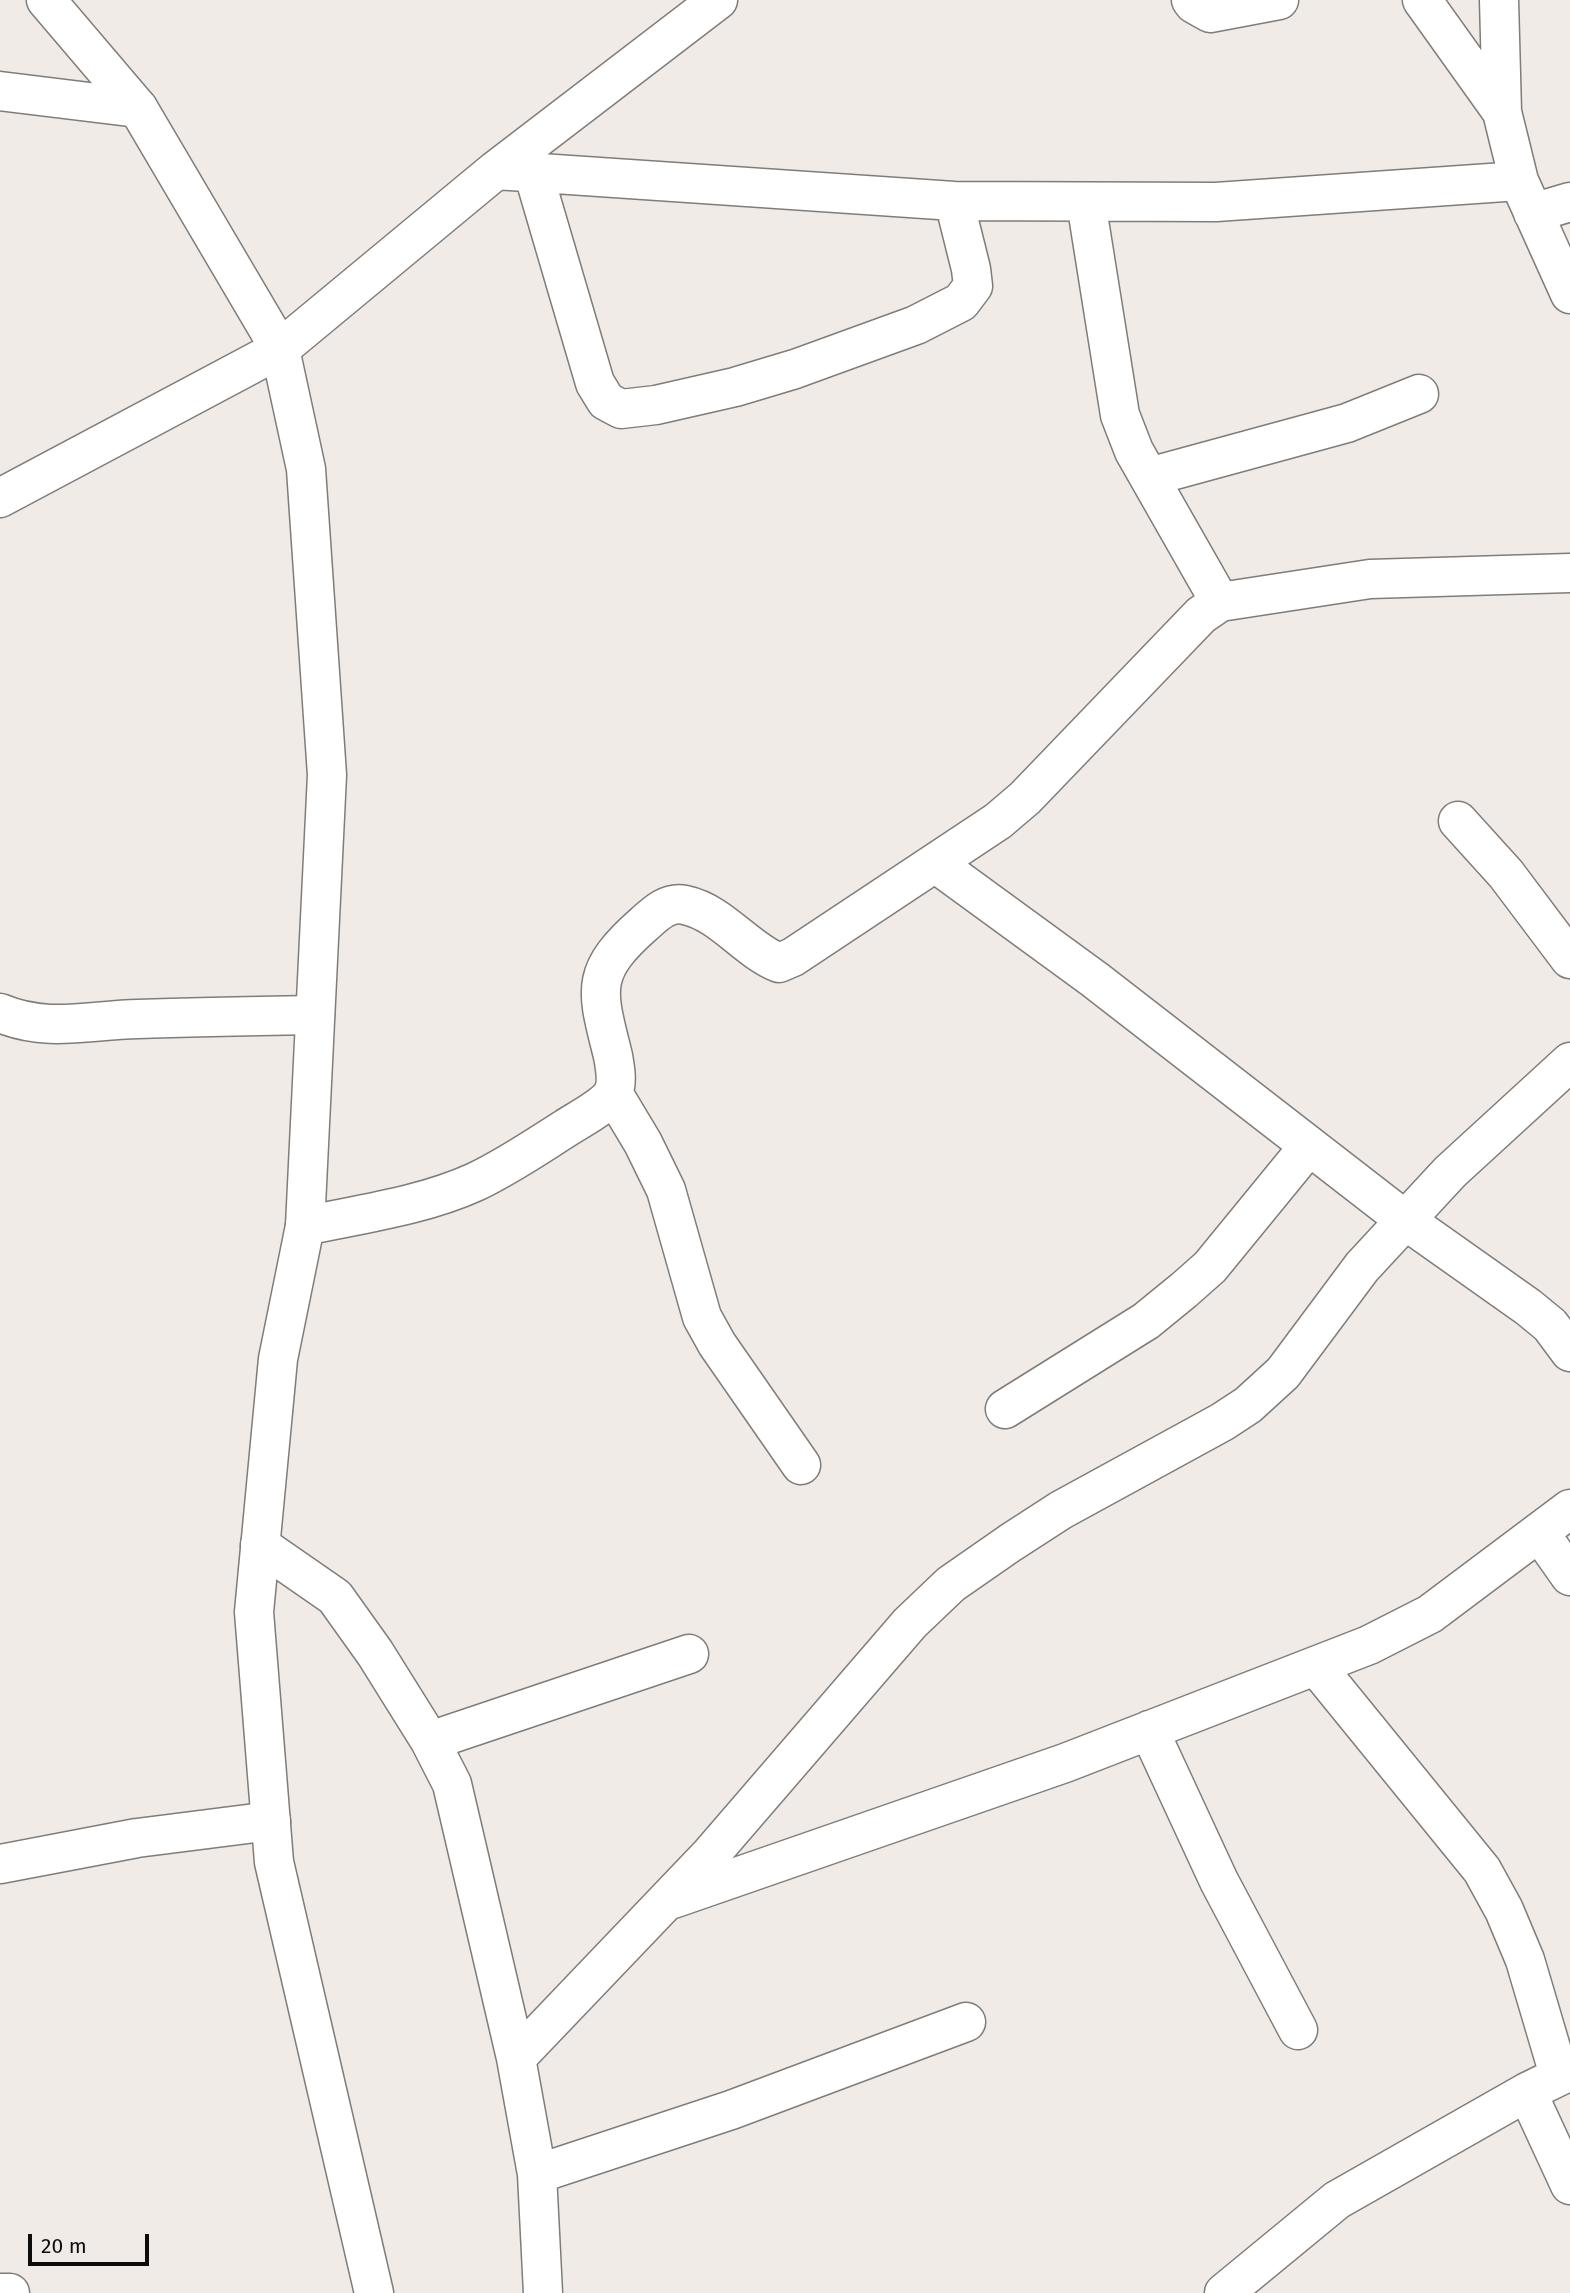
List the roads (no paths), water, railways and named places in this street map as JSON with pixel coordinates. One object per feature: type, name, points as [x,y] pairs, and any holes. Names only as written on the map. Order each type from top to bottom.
[{"type":"street","points":[[46,0],[138,108],[280,349],[306,469],[327,775],[305,1226],[278,1359],[254,1612],[274,1862],[374,2293]]},
{"type":"street","points":[[0,498],[280,349],[496,170],[718,0]]},
{"type":"street","points":[[1191,0],[1210,13],[1279,0]]},
{"type":"street","points":[[1422,0],[1502,112]]},
{"type":"street","points":[[1499,0],[1502,112],[1526,197],[1570,294]]},
{"type":"street","points":[[0,91],[138,108]]},
{"type":"street","points":[[496,170],[954,201],[1216,202],[1526,197],[1570,202]]},
{"type":"street","points":[[533,172],[595,383],[606,401],[621,409],[656,405],[722,390],[795,369],[916,325],[961,302],[973,286],[954,201]]},
{"type":"street","points":[[1086,202],[1120,415],[1134,451],[1220,602]]},
{"type":"street","points":[[1149,477],[1347,423],[1419,394]]},
{"type":"street","points":[[305,1226],[421,1201],[473,1183],[511,1164],[600,1106],[613,1093],[616,1070],[600,1002],[601,978],[609,960],[664,908],[681,904],[704,910],[765,958],[779,963],[813,946],[998,821],[1026,798],[1201,615],[1220,602],[1370,579],[1570,573]]},
{"type":"street","points":[[1458,821],[1506,874],[1570,959]]},
{"type":"street","points":[[935,863],[1094,979],[1405,1220],[1550,1325],[1570,1352]]},
{"type":"street","points":[[0,1013],[22,1023],[55,1025],[134,1019],[315,1015]]},
{"type":"street","points":[[516,2058],[710,1855],[910,1623],[951,1584],[1061,1510],[1248,1405],[1283,1373],[1362,1267],[1450,1172],[1570,1062]]},
{"type":"street","points":[[613,1093],[643,1143],[666,1190],[702,1317],[717,1344],[802,1465]]},
{"type":"street","points":[[1005,1409],[1146,1321],[1184,1290],[1210,1267],[1309,1146]]},
{"type":"street","points":[[666,1902],[1065,1763],[1369,1645],[1430,1614],[1570,1509]]},
{"type":"street","points":[[1539,1532],[1570,1576]]},
{"type":"street","points":[[260,1545],[335,1597],[375,1653],[430,1741],[452,1784],[516,2058],[537,2174],[543,2293]]},
{"type":"street","points":[[430,1741],[689,1654]]},
{"type":"street","points":[[1316,1666],[1482,1870],[1504,1910],[1525,1960],[1552,2079],[1570,2185]]},
{"type":"street","points":[[1149,1730],[1219,1881],[1298,2030]]},
{"type":"street","points":[[0,1864],[137,1838],[271,1821]]},
{"type":"street","points":[[537,2174],[731,2110],[966,2022]]},
{"type":"street","points":[[1224,2293],[1337,2200],[1552,2079]]},
{"type":"street","points":[[0,2293],[10,2293]]}]
